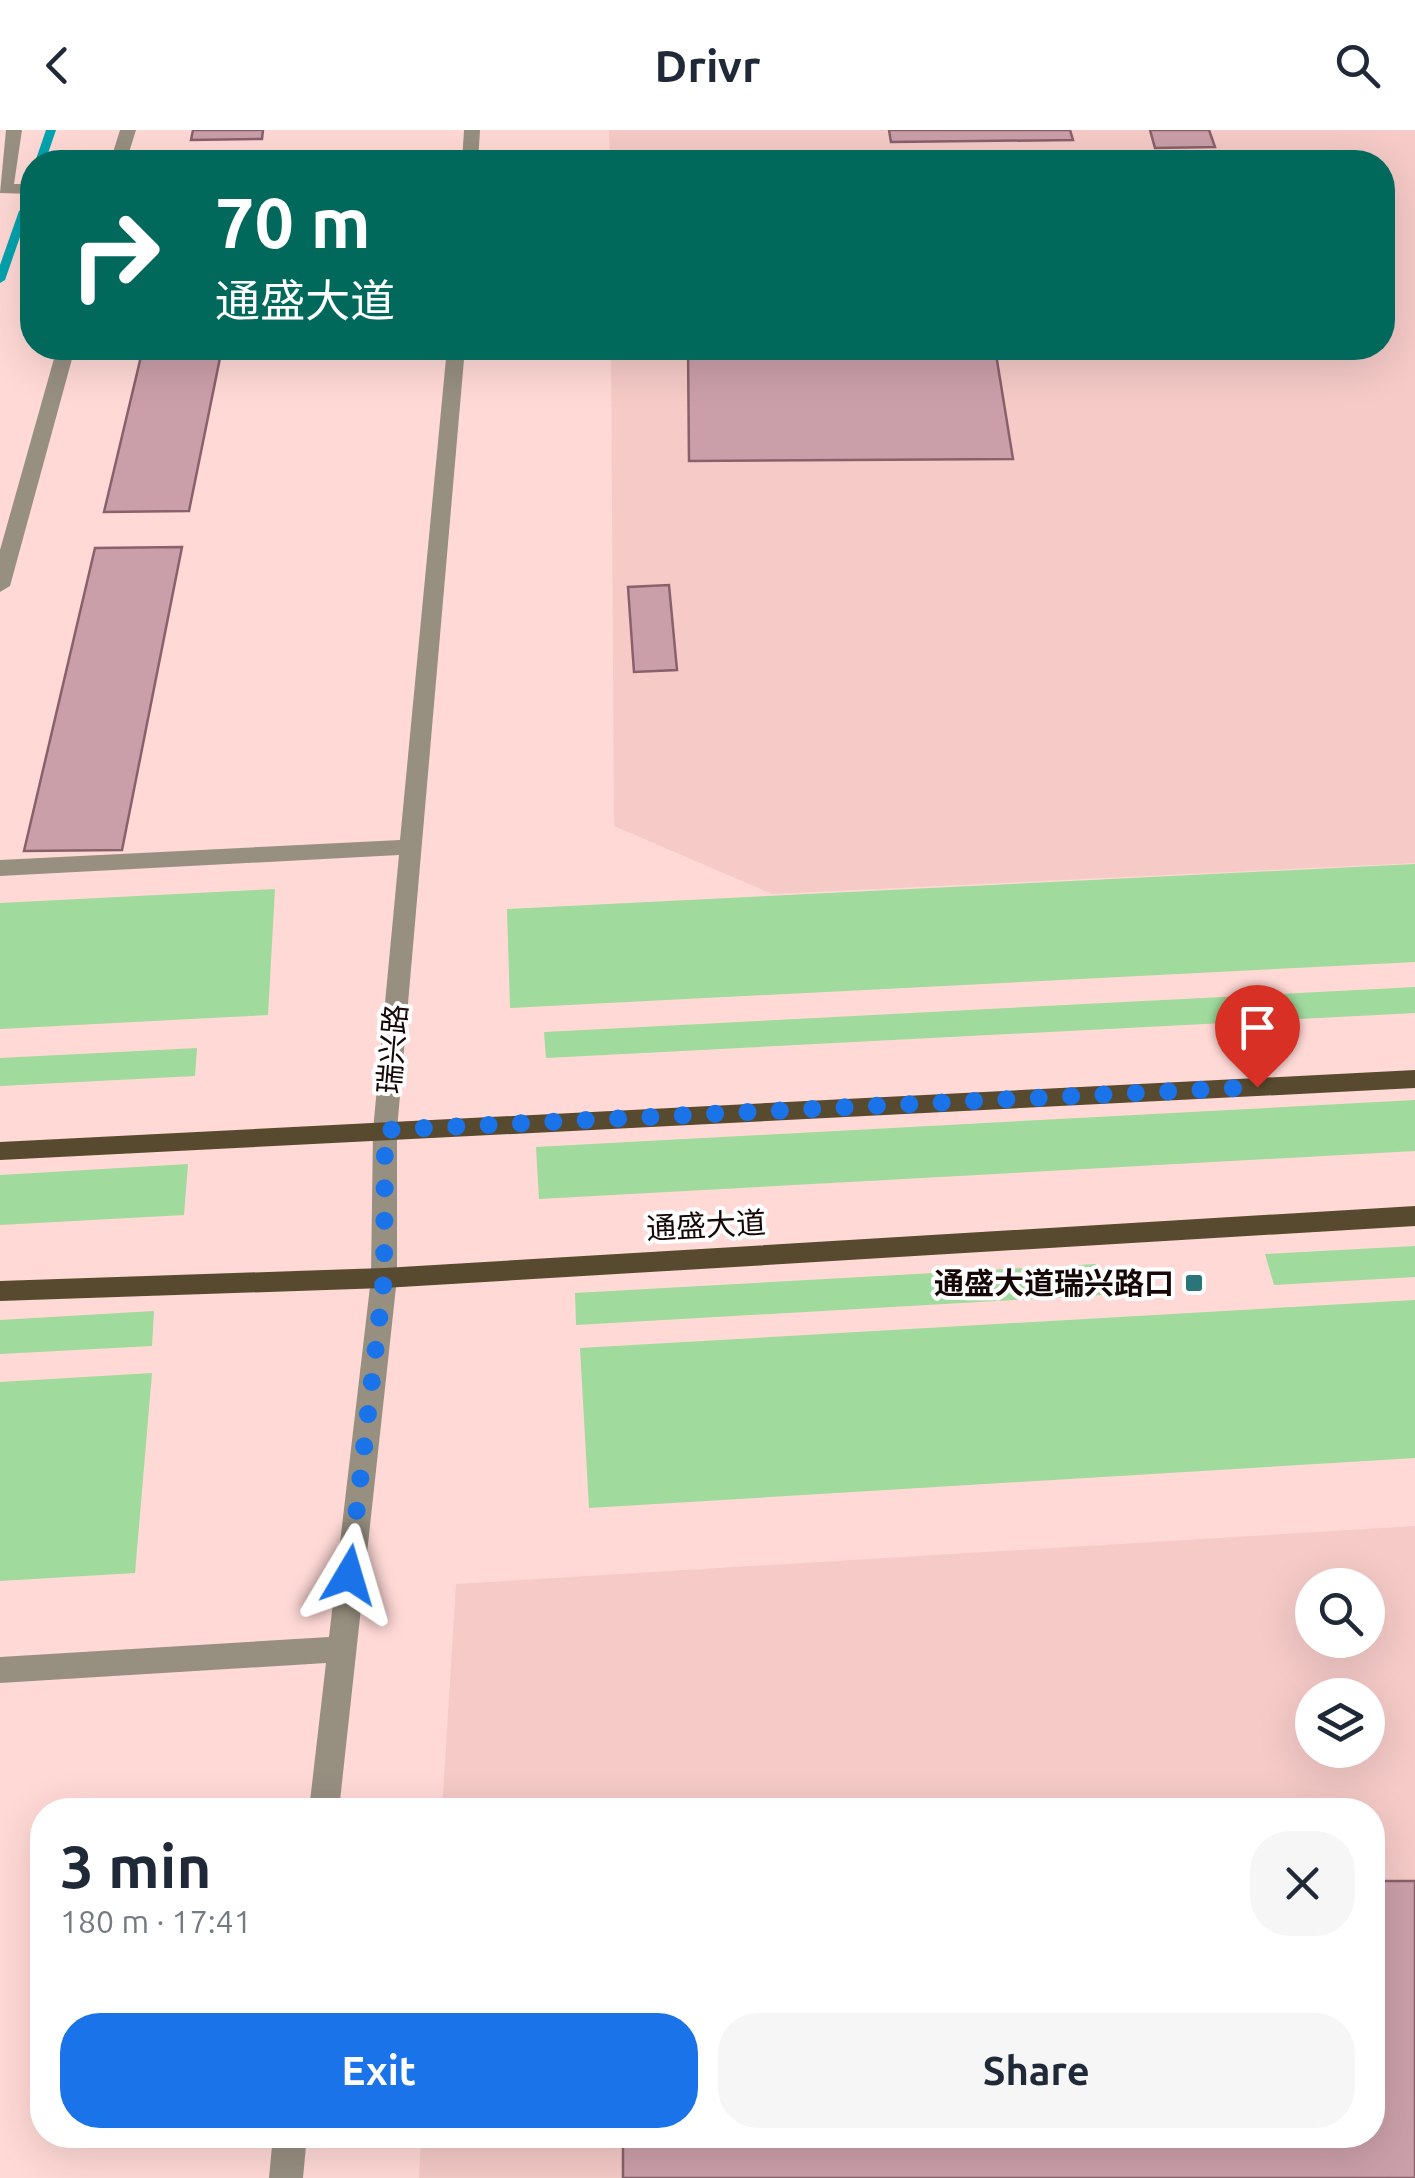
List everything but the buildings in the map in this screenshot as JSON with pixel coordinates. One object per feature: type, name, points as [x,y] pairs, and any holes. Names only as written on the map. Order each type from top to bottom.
[{"type":"main road","points":[[0,1151],[1415,1079]]},
{"type":"main road","name":"通盛大道","points":[[0,1291],[384,1278],[1415,1216]]},
{"type":"street","points":[[2,197],[14,130]]},
{"type":"street","points":[[0,586],[63,360]]},
{"type":"street","name":"瑞兴路","points":[[325,1798],[384,1278],[385,1130],[455,360]]},
{"type":"street","points":[[0,868],[410,847]]},
{"type":"street","points":[[0,1670],[340,1649]]},
{"type":"street","points":[[286,2178],[289,2148]]},
{"type":"shaded area","points":[[609,130],[1415,130],[1415,863],[772,894],[614,826],[611,360],[1395,360],[1395,150],[610,150]]},
{"type":"shaded area","points":[[1415,1526],[1415,2178],[419,2178],[420,2148],[1385,2148],[1385,1798],[443,1798],[456,1584]]},
{"type":"green space","points":[[1415,864],[1415,962],[510,1008],[507,909]]},
{"type":"green space","points":[[275,889],[268,1015],[0,1029],[0,903]]},
{"type":"green space","points":[[1415,987],[1415,1013],[546,1058],[544,1032]]},
{"type":"green space","points":[[197,1048],[195,1076],[0,1086],[0,1058]]},
{"type":"green space","points":[[1415,1100],[1415,1151],[539,1199],[536,1147]]},
{"type":"green space","points":[[188,1164],[184,1215],[0,1225],[0,1175]]},
{"type":"green space","points":[[1415,1246],[1415,1277],[1274,1285],[1265,1254]]},
{"type":"green space","points":[[1096,1264],[1102,1295],[576,1325],[575,1293]]},
{"type":"green space","points":[[1415,1300],[1415,1458],[589,1508],[580,1348]]},
{"type":"green space","points":[[154,1311],[152,1346],[0,1354],[0,1320]]},
{"type":"green space","points":[[152,1373],[135,1573],[0,1581],[0,1382]]},
{"type":"waterway","points":[[44,150],[51,130]]},
{"type":"waterway","points":[[0,280],[20,222]]},
{"type":"place","name":"通盛大道瑞兴路口","points":[[1194,1283]]},
{"type":"route","points":[[349,1575],[384,1278],[385,1130],[1257,1087]]}]
